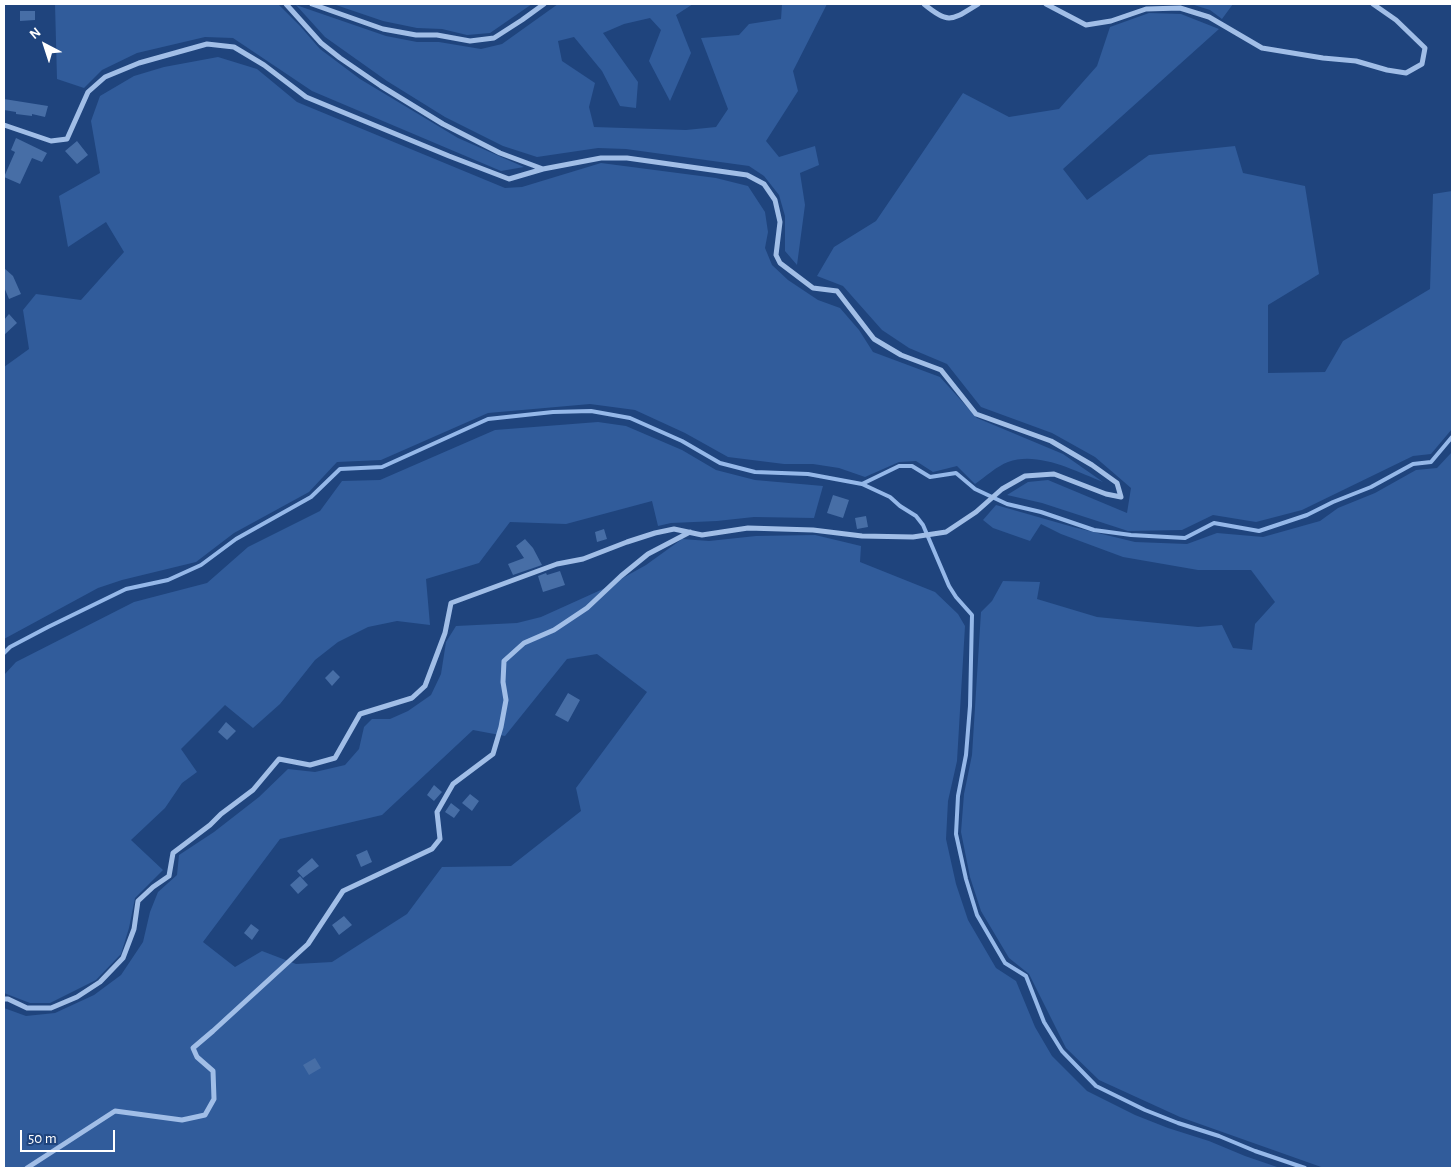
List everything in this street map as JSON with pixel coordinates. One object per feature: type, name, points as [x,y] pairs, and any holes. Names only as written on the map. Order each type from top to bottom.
[{"type":"street","points":[[286,4],[321,43],[382,86],[443,124],[500,153],[543,169]]},
{"type":"street","points":[[312,4],[383,29],[470,41],[494,38],[544,4]]},
{"type":"street","points":[[924,4],[939,16],[954,18],[978,4]]},
{"type":"street","points":[[1046,4],[1086,25],[1111,21],[1146,9],[1180,8],[1209,16],[1262,48],[1323,58],[1356,61],[1387,70],[1406,73],[1422,64],[1425,48],[1396,20],[1373,4]]},
{"type":"street","points":[[4,125],[51,141],[67,139],[88,92],[105,77],[139,63],[207,44],[234,47],[264,65],[306,97],[509,179],[543,169],[601,158],[627,158],[747,174],[764,184],[776,200],[780,222],[776,255],[780,263],[813,288],[837,291],[874,339],[900,355],[941,370],[976,414],[1051,441],[1117,483],[1121,497],[1106,494],[1054,474],[1025,476],[1002,489],[976,512],[946,532],[913,537],[862,536],[813,530],[748,528],[702,535],[674,529],[655,533],[584,559],[557,564],[451,603],[444,633],[426,686],[412,698],[360,714],[335,758],[310,765],[279,759],[253,790],[221,814],[210,826],[173,853],[169,876],[153,887],[138,902],[134,929],[123,958],[100,982],[77,997],[51,1008],[27,1008],[4,998]]},
{"type":"street","points":[[26,1168],[115,1111],[182,1120],[205,1115],[214,1099],[213,1071],[197,1057],[193,1048],[308,944],[342,891],[432,849],[440,839],[438,812],[453,784],[493,754],[506,700],[504,661],[524,643],[554,630],[587,608],[648,554],[690,532]]},
{"type":"shaded area","points":[[55,4],[278,4],[320,49],[360,79],[458,138],[524,167],[501,171],[312,91],[233,38],[205,37],[137,53],[102,70],[84,88],[57,79]]},
{"type":"shaded area","points":[[333,4],[532,4],[490,33],[467,35],[442,29],[417,28],[383,21]]},
{"type":"shaded area","points":[[558,4],[693,4],[676,15],[691,53],[670,101],[649,61],[661,30],[650,18],[624,24],[603,33],[638,82],[636,108],[620,106],[602,71],[574,37],[558,41],[562,61],[595,83],[589,107],[594,127],[686,130],[716,127],[728,109],[701,38],[739,35],[749,24],[781,19],[782,4],[827,4],[793,71],[798,91],[766,141],[779,157],[815,146],[819,165],[800,173],[805,205],[797,265],[785,251],[785,216],[779,195],[764,176],[749,166],[626,149],[598,148],[537,157],[503,146],[445,117],[387,81],[325,37],[296,5],[386,36],[417,42],[439,42],[481,49],[502,44]]},
{"type":"shaded area","points":[[1191,4],[1233,4],[1222,19],[1210,10]]},
{"type":"shaded area","points":[[1149,13],[1181,14],[1219,29],[1063,169],[1087,200],[1149,155],[1235,146],[1243,173],[1305,186],[1319,274],[1268,305],[1268,373],[1325,372],[1343,341],[1430,289],[1433,194],[1452,191],[1452,429],[1431,454],[1413,456],[1302,510],[1256,522],[1213,515],[1182,530],[1128,531],[1042,503],[1007,495],[1028,482],[1048,480],[1127,513],[1131,488],[1095,457],[1052,433],[981,407],[947,364],[909,348],[882,330],[843,286],[817,276],[834,247],[876,221],[963,93],[1009,117],[1059,109],[1097,66],[1110,27]]},
{"type":"shaded area","points":[[218,57],[257,69],[297,102],[505,188],[522,187],[601,163],[716,178],[748,186],[765,212],[768,232],[765,248],[772,265],[788,280],[818,300],[840,308],[859,330],[873,352],[940,377],[977,418],[1063,454],[1103,482],[1069,468],[1032,459],[1008,462],[975,484],[957,466],[933,472],[916,461],[899,462],[865,477],[839,468],[813,464],[784,464],[728,457],[685,433],[635,410],[590,404],[488,413],[381,460],[337,462],[309,492],[234,533],[196,562],[122,580],[98,588],[4,639],[4,367],[29,349],[23,310],[36,294],[81,300],[124,252],[106,222],[68,247],[59,196],[100,173],[91,121],[100,96],[134,76],[164,67]]},
{"type":"shaded area","points":[[598,422],[626,426],[682,450],[716,470],[755,480],[823,486],[814,518],[754,517],[671,523],[658,526],[652,501],[566,524],[510,522],[479,563],[426,579],[430,625],[397,621],[368,627],[338,642],[315,660],[280,704],[253,728],[225,705],[181,749],[197,772],[182,783],[165,808],[131,840],[163,870],[135,898],[121,954],[96,980],[50,1003],[30,1003],[4,993],[4,675],[16,662],[134,602],[207,583],[248,547],[320,511],[342,481],[380,480],[495,430]]},
{"type":"shaded area","points":[[1452,452],[1452,1168],[1324,1168],[1180,1117],[1099,1080],[1066,1048],[1029,974],[1009,958],[981,911],[970,877],[961,832],[964,794],[972,755],[981,612],[992,601],[1003,581],[1040,582],[1037,599],[1097,617],[1198,627],[1222,625],[1233,648],[1252,650],[1255,624],[1275,602],[1251,570],[1198,570],[1123,557],[1061,534],[1041,524],[1030,541],[993,528],[983,520],[996,505],[1135,542],[1187,544],[1217,533],[1263,537],[1320,521],[1338,508],[1375,493],[1416,470],[1437,468]]},
{"type":"shaded area","points":[[815,535],[861,546],[860,562],[935,592],[958,614],[965,626],[957,761],[948,801],[946,839],[956,884],[968,920],[996,968],[1016,981],[1035,1027],[1052,1056],[1087,1091],[1135,1115],[1280,1168],[4,1168],[4,1008],[26,1016],[55,1013],[94,995],[121,975],[143,942],[150,912],[158,892],[177,875],[179,855],[214,832],[259,797],[288,769],[315,772],[345,765],[359,749],[364,727],[372,719],[390,719],[408,711],[431,695],[441,674],[446,642],[456,626],[517,623],[541,617],[603,589],[646,565],[682,539],[709,541],[756,536]],"holes":[[[597,654],[647,692],[576,788],[581,811],[511,866],[442,867],[407,914],[332,962],[296,964],[262,951],[235,967],[203,942],[280,839],[382,815],[473,730],[505,736],[567,659]]]},
{"type":"building","points":[[20,11],[35,11],[35,20],[20,21]]},
{"type":"building","points":[[4,99],[48,106],[45,117],[32,114],[32,116],[16,114],[16,112],[4,110]]},
{"type":"building","points":[[16,138],[47,153],[42,162],[32,158],[20,184],[4,177],[15,152],[11,150]]},
{"type":"building","points":[[77,141],[88,155],[77,164],[65,151]]},
{"type":"building","points":[[4,268],[13,276],[21,294],[9,299],[4,287]]},
{"type":"building","points":[[9,314],[17,323],[4,335],[4,320]]},
{"type":"building","points":[[833,495],[849,500],[843,518],[827,513]]},
{"type":"building","points":[[866,516],[868,527],[857,529],[855,518]]},
{"type":"building","points":[[604,529],[607,539],[597,542],[595,532]]},
{"type":"building","points":[[525,539],[533,548],[542,565],[513,575],[508,564],[524,558],[516,546]]},
{"type":"building","points":[[560,571],[565,585],[543,592],[538,576]]},
{"type":"building","points":[[333,670],[340,677],[332,686],[325,678]]},
{"type":"building","points":[[568,693],[580,700],[568,722],[555,715]]},
{"type":"building","points":[[226,722],[236,731],[227,740],[218,732]]},
{"type":"building","points":[[434,785],[442,792],[434,801],[427,795]]},
{"type":"building","points":[[470,794],[479,801],[472,811],[462,803]]},
{"type":"building","points":[[451,803],[460,810],[454,818],[445,812]]},
{"type":"building","points":[[367,850],[372,862],[361,867],[356,855]]},
{"type":"building","points":[[312,858],[319,866],[303,878],[297,871]]},
{"type":"building","points":[[300,876],[308,885],[298,894],[290,885]]},
{"type":"building","points":[[344,916],[352,925],[339,935],[332,925]]},
{"type":"building","points":[[251,924],[259,930],[252,940],[244,933]]},
{"type":"building","points":[[315,1058],[321,1068],[309,1075],[303,1065]]},
{"type":"waterway","points":[[4,653],[10,647],[48,627],[126,589],[168,580],[201,565],[236,539],[311,497],[340,469],[382,467],[488,419],[553,412],[591,411],[630,418],[682,441],[720,463],[755,472],[808,474],[862,484],[899,466],[912,466],[930,477],[956,473],[975,489],[1007,504],[1041,512],[1094,530],[1131,535],[1185,538],[1214,523],[1259,531],[1307,515],[1371,487],[1413,464],[1431,462],[1452,437]]},
{"type":"waterway","points":[[862,484],[890,497],[916,516],[923,525],[949,586],[972,615],[970,706],[966,755],[958,796],[956,834],[966,879],[977,915],[1005,963],[1026,976],[1044,1022],[1062,1051],[1096,1086],[1145,1110],[1178,1123],[1305,1168]]}]
